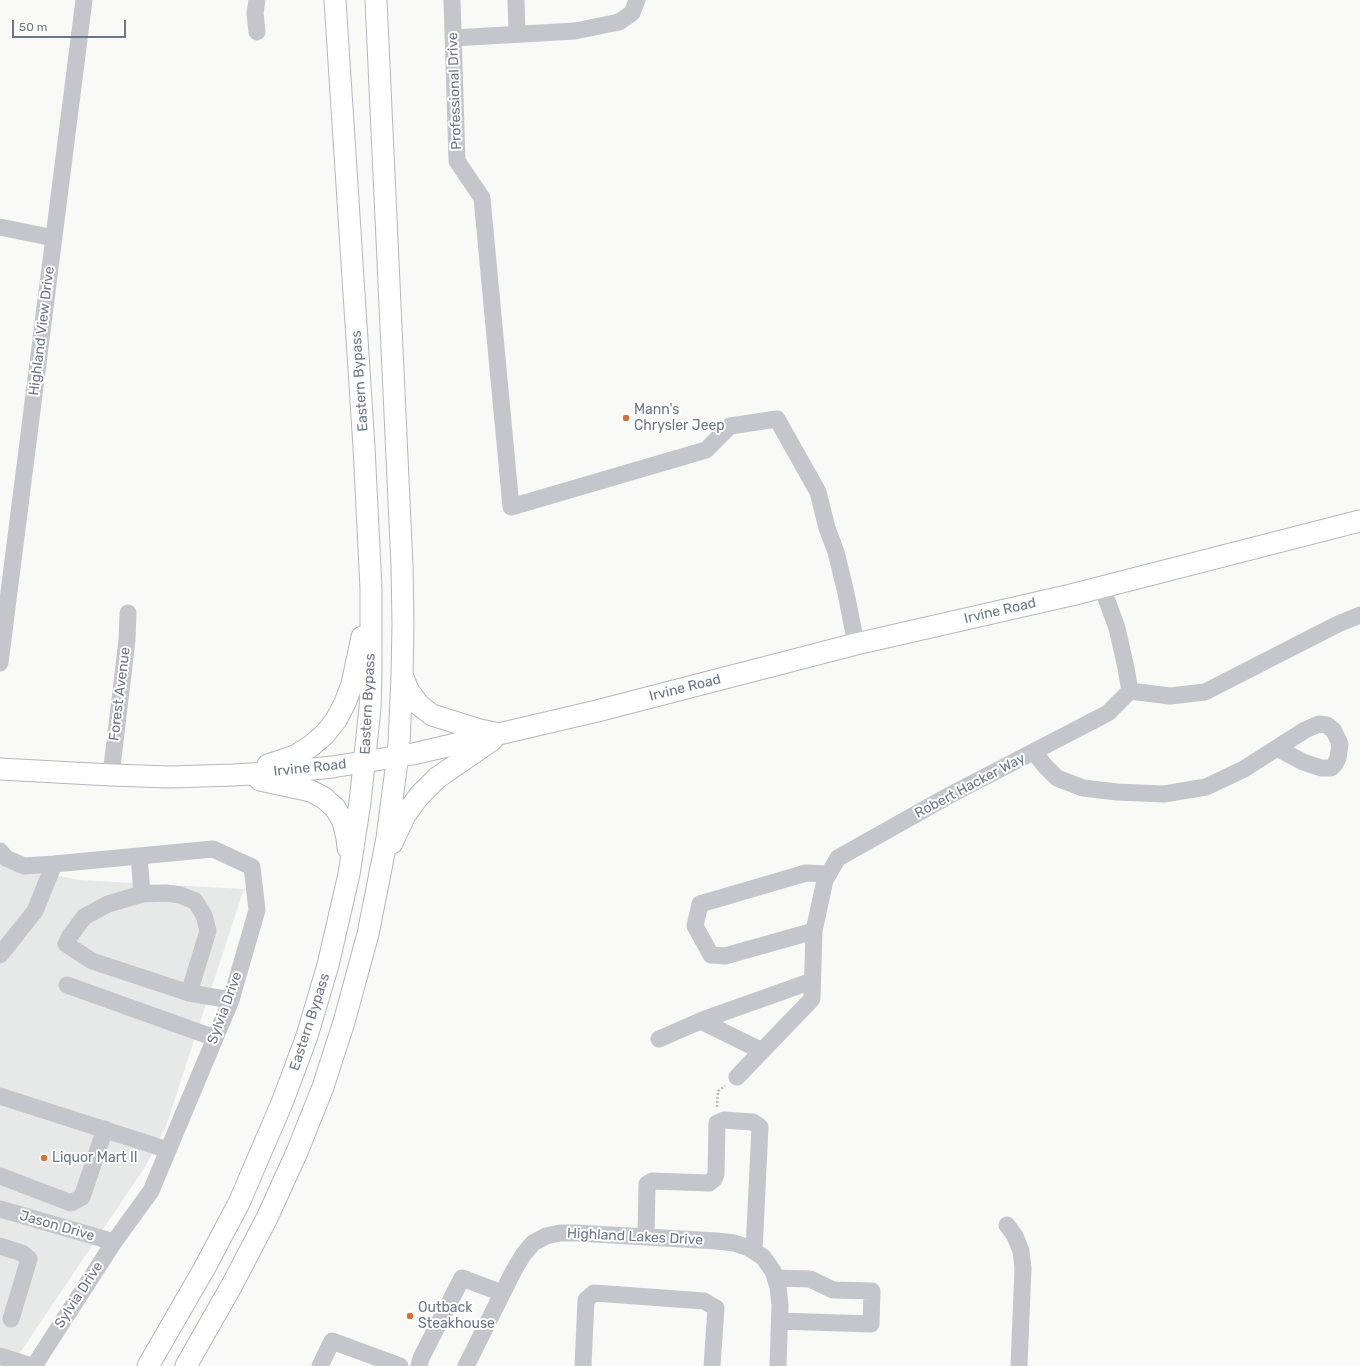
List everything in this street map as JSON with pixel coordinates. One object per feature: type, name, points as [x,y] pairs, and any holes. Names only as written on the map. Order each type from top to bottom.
[{"type":"main road","name":"Eastern Bypass","points":[[148,1366],[204,1269],[239,1203],[272,1130],[307,1036],[317,1004],[341,911],[354,845],[365,762],[371,674],[371,590],[364,447],[335,0]]},
{"type":"main road","points":[[186,1366],[264,1225],[292,1165],[326,1080],[353,991],[368,934],[381,868],[397,756],[402,676],[402,566],[376,0]]},
{"type":"main road","name":"Irvine Road","points":[[0,769],[170,777],[283,772],[365,762],[502,734],[597,711],[856,644],[1102,587],[1360,521]]},
{"type":"main road","points":[[234,775],[295,756],[311,746],[336,720],[345,703],[352,684],[371,590]]},
{"type":"main road","points":[[402,676],[408,690],[419,705],[432,715],[480,730],[502,734]]},
{"type":"main road","points":[[381,868],[405,815],[419,796],[437,778],[502,734]]},
{"type":"main road","points":[[234,775],[311,791],[324,798],[335,808],[343,821],[347,838],[349,874]]},
{"type":"street","name":"Highland View Drive","points":[[0,663],[84,0]]},
{"type":"street","points":[[257,0],[257,32]]},
{"type":"street","name":"Professional Drive","points":[[452,0],[457,161],[482,198],[511,507],[706,450],[730,426],[777,419],[818,492],[827,528],[836,552],[846,592],[856,644]]},
{"type":"street","points":[[516,0],[517,34]]},
{"type":"street","points":[[453,38],[575,31],[619,22],[632,13],[637,0]]},
{"type":"street","points":[[0,228],[54,238]]},
{"type":"street","points":[[1102,587],[1117,628],[1130,691],[1170,696],[1205,692],[1338,624],[1360,615]]},
{"type":"street","name":"Forest Avenue","points":[[111,775],[127,640],[128,613]]},
{"type":"street","name":"Robert Hacker Way","points":[[762,1051],[812,998],[814,931],[825,880],[838,858],[950,795],[1108,714],[1130,691]]},
{"type":"street","points":[[1034,752],[1057,778],[1083,788],[1117,792],[1164,794],[1206,787],[1244,769],[1277,748]]},
{"type":"street","name":"Sylvia Drive","points":[[0,851],[6,858],[24,866],[213,849],[252,867],[257,910],[231,1000],[151,1191],[114,1242],[33,1366]]},
{"type":"street","points":[[139,856],[142,894]]},
{"type":"street","points":[[0,955],[35,911],[54,864]]},
{"type":"street","points":[[814,931],[725,956],[711,955],[695,926],[700,904],[806,873],[829,874]]},
{"type":"street","points":[[189,993],[208,931],[204,915],[195,901],[180,894],[142,894],[108,904],[84,917],[66,944],[92,962],[189,993],[231,1000]]},
{"type":"street","points":[[659,1039],[702,1021],[812,981]]},
{"type":"street","points":[[67,985],[215,1038]]},
{"type":"street","points":[[702,1021],[762,1051],[737,1077]]},
{"type":"street","points":[[0,1096],[168,1150]]},
{"type":"street","points":[[646,1237],[647,1184],[652,1181],[709,1183],[714,1179],[716,1174],[717,1123],[724,1120],[753,1122],[760,1127],[754,1251]]},
{"type":"street","points":[[0,1176],[71,1203],[82,1197],[105,1129]]},
{"type":"street","name":"Jason Drive","points":[[0,1209],[114,1242]]},
{"type":"street","points":[[1007,1225],[1015,1236],[1021,1251],[1023,1268],[1019,1366]]},
{"type":"street","name":"Highland Lakes Drive","points":[[466,1366],[502,1293],[524,1255],[533,1243],[546,1236],[560,1233],[722,1241],[734,1243],[754,1251],[763,1257],[773,1271],[778,1287],[780,1305],[778,1366]]},
{"type":"street","points":[[0,1246],[22,1253],[29,1259],[11,1318]]},
{"type":"street","points":[[419,1366],[421,1358],[462,1278],[502,1293]]},
{"type":"street","points":[[775,1278],[810,1279],[833,1290],[872,1291],[871,1324],[780,1321]]},
{"type":"street","points":[[583,1366],[586,1300],[594,1293],[704,1301],[716,1308],[712,1366]]},
{"type":"street","points":[[320,1366],[332,1341],[370,1361],[400,1366]]},
{"type":"street","points":[[0,1356],[33,1366]]},
{"type":"path","points":[[717,1123],[718,1091],[737,1077]]},
{"type":"shaded area","points":[[0,864],[79,880],[244,889],[165,1129],[145,1167],[11,1366],[0,1366]]},
{"type":"place","name":"Mann's Chrysler Jeep","points":[[626,418]]},
{"type":"place","name":"Liquor Mart II","points":[[44,1158]]},
{"type":"place","name":"Outback Steakhouse","points":[[410,1316]]}]
